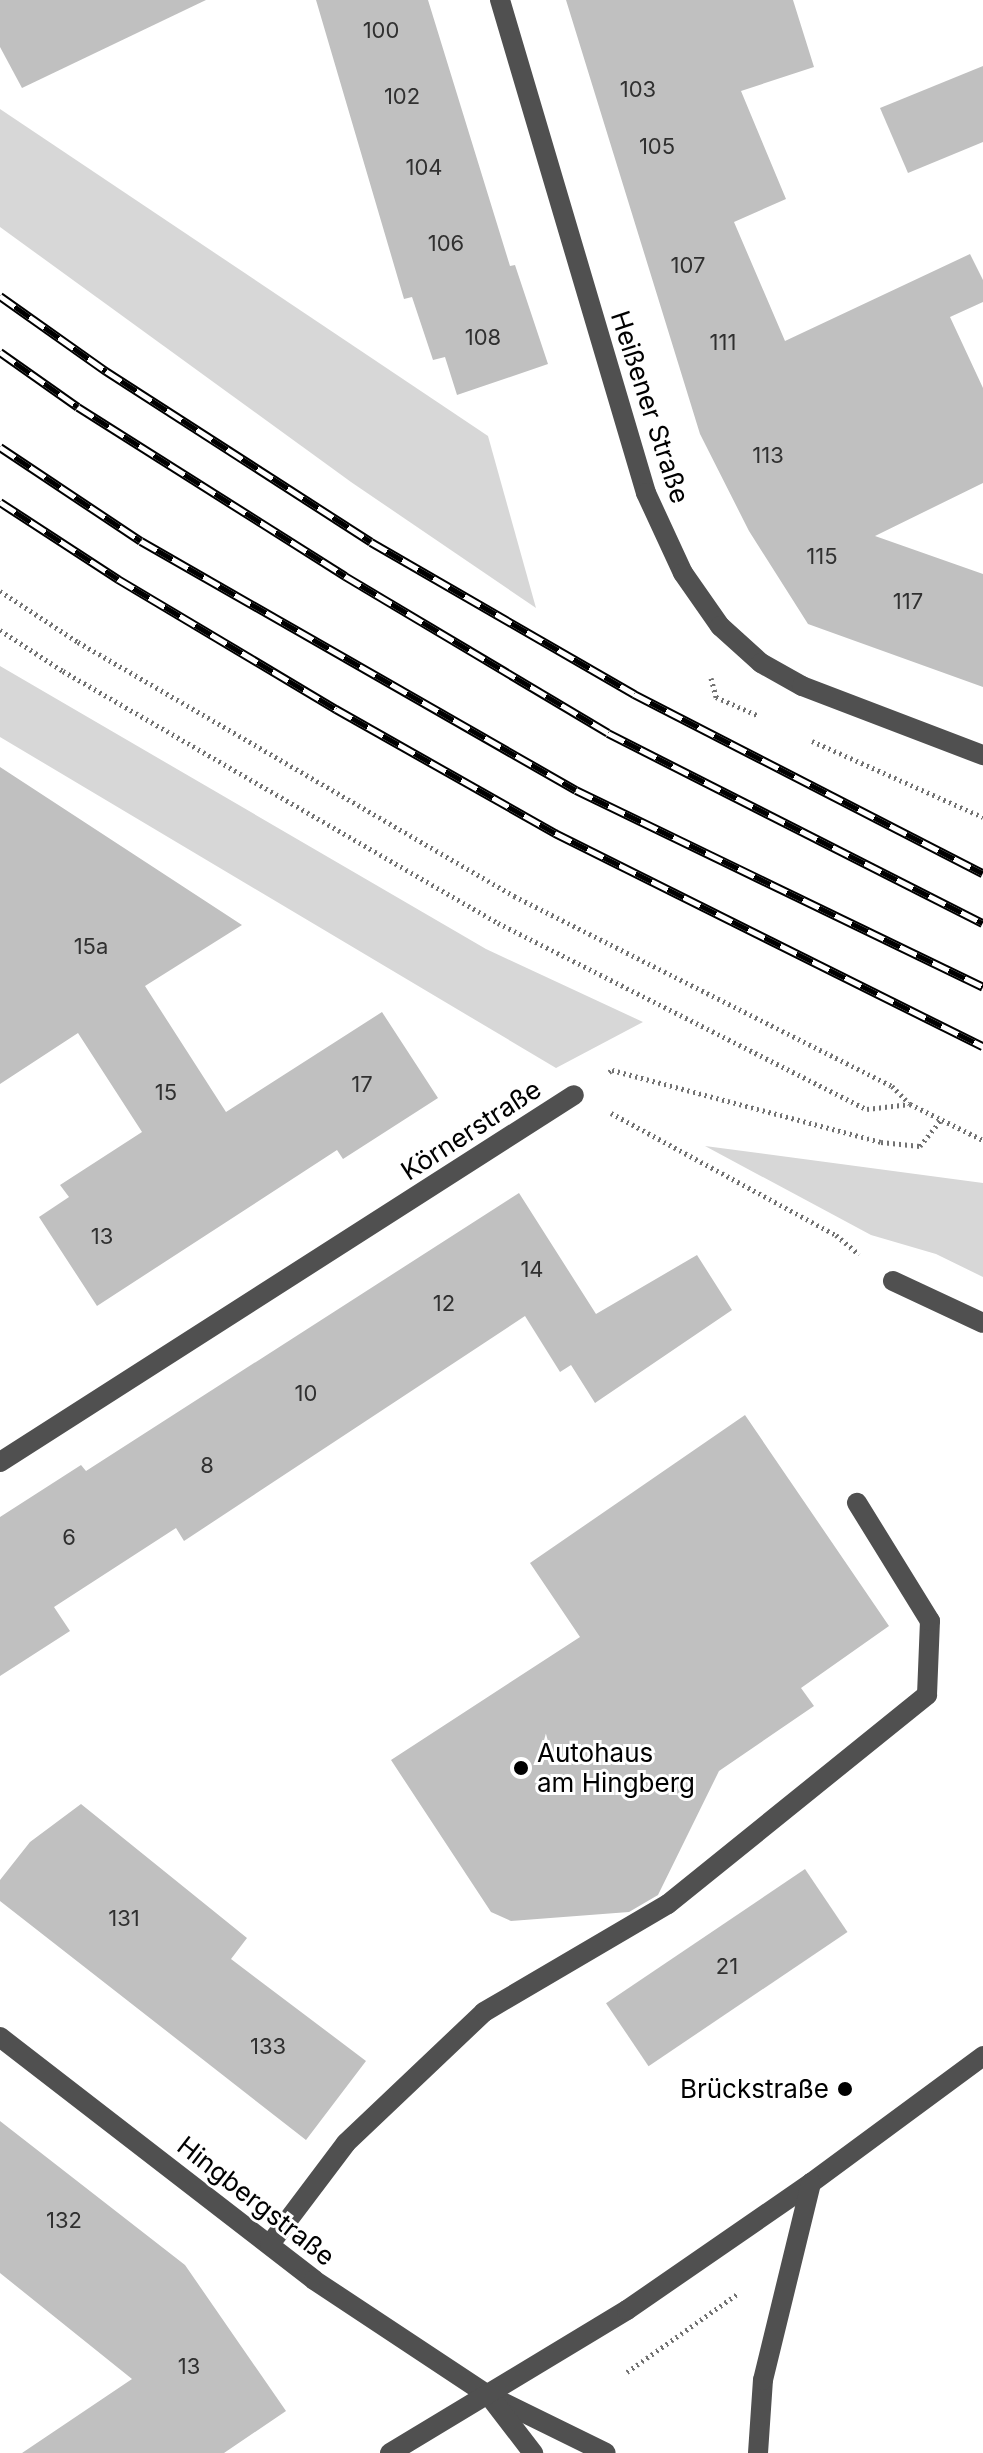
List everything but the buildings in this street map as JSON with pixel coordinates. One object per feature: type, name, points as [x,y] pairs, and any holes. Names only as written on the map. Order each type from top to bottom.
[{"type":"street","name":"Heißener Straße","points":[[500,0],[646,493],[683,573],[720,626],[761,663],[802,686],[983,755]]},
{"type":"street","name":"Körnerstraße","points":[[0,1462],[574,1095]]},
{"type":"street","points":[[893,1281],[983,1323]]},
{"type":"street","points":[[270,2244],[346,2143],[484,2012],[668,1904],[927,1695],[930,1621],[857,1503]]},
{"type":"street","name":"Hingbergstraße","points":[[0,2037],[314,2280],[488,2395],[606,2453]]},
{"type":"street","points":[[390,2453],[627,2310],[811,2183],[983,2056]]},
{"type":"street","points":[[758,2453],[763,2380],[811,2183]]},
{"type":"street","name":"Hingbergstraße","points":[[488,2395],[533,2453]]},
{"type":"path","points":[[0,591],[78,642],[514,896],[892,1086],[910,1104],[983,1140]]},
{"type":"path","points":[[0,630],[63,671],[512,930],[867,1109],[910,1104]]},
{"type":"path","points":[[612,1070],[881,1142],[920,1146],[942,1119]]},
{"type":"path","name":"Körnerstraße","points":[[574,1095],[836,1235],[893,1281]]},
{"type":"shaded area","points":[[0,109],[488,436],[536,608],[351,482],[0,227]]},
{"type":"shaded area","points":[[0,666],[486,949],[643,1022],[556,1068],[0,737]]},
{"type":"shaded area","points":[[705,1146],[983,1183],[983,1277],[936,1254],[871,1235]]},
{"type":"railway","points":[[0,296],[106,371],[371,542],[634,694],[983,873]]},
{"type":"railway","points":[[0,352],[78,407],[345,576],[608,733],[983,923]]},
{"type":"railway","points":[[0,447],[141,541],[576,790],[983,987]]},
{"type":"railway","points":[[0,502],[118,579],[336,709],[555,833],[983,1046]]},
{"type":"place","name":"Autohaus am Hingberg","points":[[521,1768]]},
{"type":"place","name":"Brückstraße","points":[[845,2089]]}]
